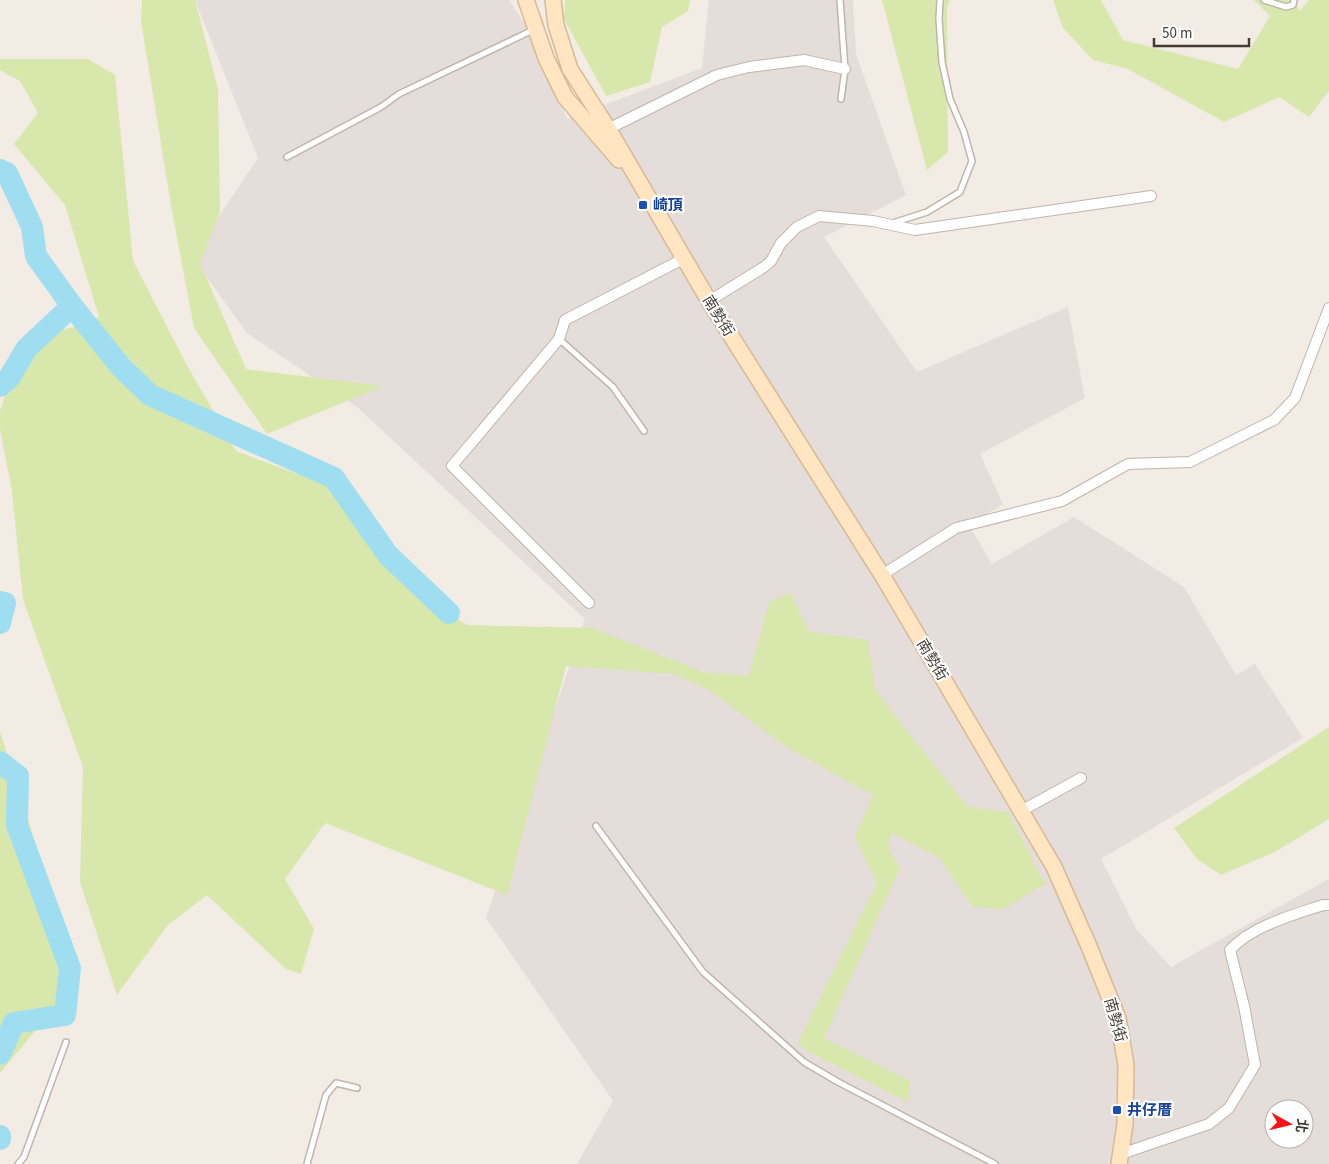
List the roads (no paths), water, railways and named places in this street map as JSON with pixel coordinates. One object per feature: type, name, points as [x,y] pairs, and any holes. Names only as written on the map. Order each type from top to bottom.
[{"type":"main road","points":[[526,0],[546,58],[565,97],[602,132]]},
{"type":"main road","points":[[553,0],[556,25],[570,69],[602,132]]},
{"type":"main road","name":"南勢街","points":[[602,132],[645,190],[683,259],[882,575],[1054,867],[1118,1018],[1126,1065],[1125,1124],[1120,1159]]},
{"type":"street","points":[[602,132],[717,75],[749,67],[804,60],[845,69]]},
{"type":"street","points":[[709,301],[764,267],[771,261],[781,243],[797,227],[819,216],[873,221],[915,230],[1151,196]]},
{"type":"street","points":[[589,603],[452,466],[559,339],[566,320],[683,259]]},
{"type":"street","points":[[882,575],[956,528],[1062,501],[1128,464],[1190,462],[1274,420],[1295,398],[1329,308]]},
{"type":"street","points":[[1022,812],[1082,778]]},
{"type":"street","points":[[1120,1159],[1209,1124],[1229,1108],[1255,1065],[1244,1006],[1230,950],[1238,942],[1276,921],[1323,905],[1329,905]]},
{"type":"lane","points":[[840,0],[845,69],[841,100]]},
{"type":"lane","points":[[887,224],[927,212],[960,192],[972,161],[964,132],[950,99],[942,62],[940,0]]},
{"type":"lane","points":[[1264,0],[1286,7],[1293,5],[1294,0]]},
{"type":"lane","points":[[287,157],[381,107],[399,94],[535,29]]},
{"type":"lane","points":[[559,339],[613,386],[644,431]]},
{"type":"lane","points":[[596,826],[703,972],[804,1062],[838,1082],[995,1164]]},
{"type":"lane","points":[[18,1164],[24,1158],[66,1042]]},
{"type":"lane","points":[[306,1164],[326,1095],[336,1083],[357,1088]]},
{"type":"waterway","points":[[0,170],[7,173],[32,227],[36,256],[72,306],[121,367],[150,395],[334,478],[388,555],[449,613]]},
{"type":"waterway","points":[[0,386],[9,378],[27,348],[72,306]]},
{"type":"waterway","points":[[0,602],[5,603],[0,623]]},
{"type":"waterway","points":[[0,762],[18,776],[17,825],[70,968],[65,1015],[14,1023],[0,1054]]},
{"type":"place","name":"崎頂","points":[[643,205]]},
{"type":"place","name":"井仔厝","points":[[1117,1110]]}]
